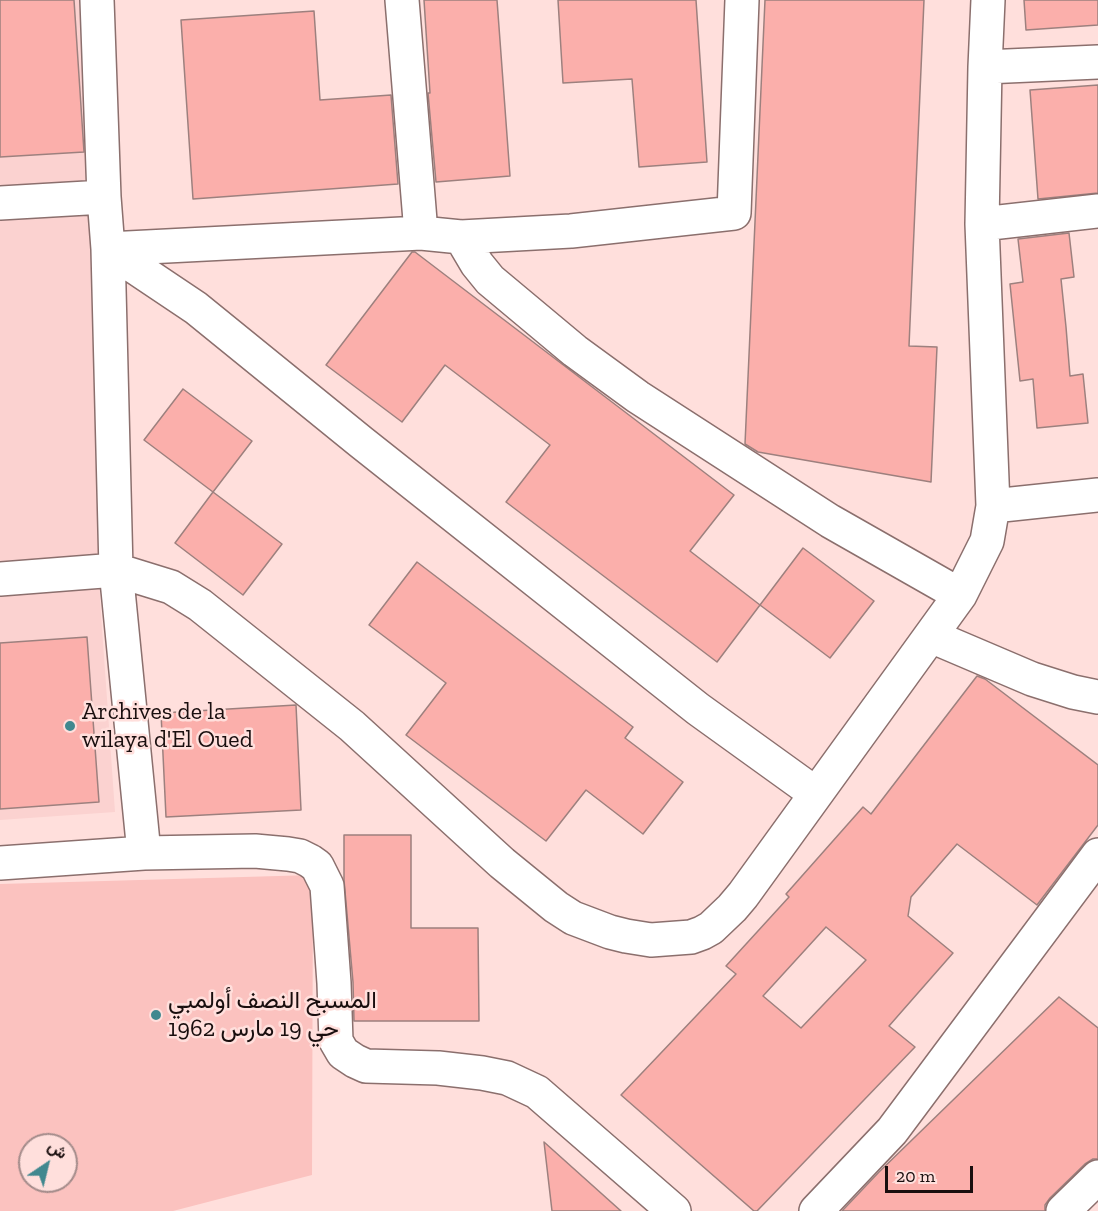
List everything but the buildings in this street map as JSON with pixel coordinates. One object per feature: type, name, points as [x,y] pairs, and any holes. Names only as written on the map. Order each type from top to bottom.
[{"type":"street","points":[[98,0],[104,197],[108,249],[116,570],[144,853]]},
{"type":"street","points":[[402,0],[421,233]]},
{"type":"street","points":[[108,249],[421,233],[461,237],[571,231],[734,213],[742,0]]},
{"type":"street","points":[[0,579],[116,570],[171,587],[200,605],[352,726],[502,863],[556,908],[573,918],[610,932],[651,940],[691,937],[711,928],[742,895],[931,636],[960,595],[987,541],[993,506],[982,224],[988,0]]},
{"type":"street","points":[[985,67],[1098,62]]},
{"type":"street","points":[[0,203],[104,197]]},
{"type":"street","points":[[982,224],[1098,212]]},
{"type":"street","points":[[461,237],[477,264],[490,280],[575,351],[638,397],[830,521],[960,595]]},
{"type":"street","points":[[108,249],[195,308],[698,709],[816,794]]},
{"type":"street","points":[[993,506],[1098,495]]},
{"type":"street","points":[[931,636],[1032,680],[1098,697]]},
{"type":"street","points":[[0,863],[144,853],[255,851],[300,856],[310,861],[317,866],[327,886],[336,1041],[343,1053],[366,1066],[438,1068],[482,1073],[507,1078],[537,1092],[674,1211]]},
{"type":"street","points":[[816,1211],[892,1131],[1098,855]]},
{"type":"street","points":[[1063,1211],[1098,1177]]},
{"type":"shaded area","points":[[0,0],[79,0],[89,146],[100,600],[115,812],[0,820]]},
{"type":"shaded area","name":"المسبح النصف أولمبي حي 19 مارس 1962","points":[[313,875],[312,1175],[173,1211],[0,1211],[0,884]]},
{"type":"place","name":"Archives de la wilaya d'El Oued","points":[[70,726]]},
{"type":"place","name":"المسبح النصف أولمبي حي 19 مارس 1962","points":[[156,1015]]}]
